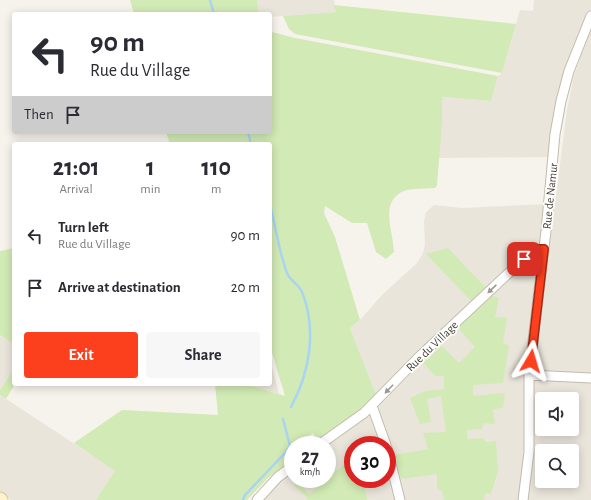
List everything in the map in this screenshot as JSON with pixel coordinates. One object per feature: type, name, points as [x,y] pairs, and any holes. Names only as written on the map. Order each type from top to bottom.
[{"type":"street","name":"Rue de Namur","points":[[523,500],[529,452],[529,375],[544,249],[557,118],[569,71],[591,16]]},
{"type":"street","name":"Rue du Village","points":[[331,436],[374,403],[420,356],[524,259],[536,249],[544,249]]},
{"type":"street","points":[[529,375],[591,378]]},
{"type":"street","points":[[374,403],[383,436]]},
{"type":"street","points":[[257,500],[284,473]]},
{"type":"street","points":[[396,484],[400,500]]},
{"type":"shaded area","points":[[257,0],[334,0],[336,12],[272,17],[272,12],[259,12]]},
{"type":"shaded area","points":[[534,0],[591,0],[591,13],[575,50],[552,157],[438,158],[442,123],[441,97],[491,101],[498,76],[502,73],[520,10],[533,11]]},
{"type":"shaded area","points":[[591,29],[591,500],[527,500],[534,446],[532,404],[535,359],[567,110],[574,75]]},
{"type":"shaded area","points":[[547,204],[541,241],[377,397],[350,328],[360,320],[382,295],[417,263],[423,253],[425,244],[424,221],[426,212],[434,205],[462,208]]},
{"type":"shaded area","points":[[540,253],[526,451],[520,500],[261,500],[284,477],[284,488],[336,488],[336,438],[353,426],[393,391],[417,367],[418,363],[533,254]]},
{"type":"shaded area","points":[[0,335],[12,343],[12,371],[0,390]]},
{"type":"shaded area","points":[[272,368],[279,394],[253,386],[272,386]]},
{"type":"shaded area","points":[[0,395],[116,471],[96,500],[11,500],[0,493]]},
{"type":"green space","points":[[130,0],[257,0],[259,12],[133,12]]},
{"type":"green space","points":[[334,5],[516,24],[502,73],[295,34],[289,29],[283,16],[336,12]]},
{"type":"green space","points":[[272,32],[295,38],[498,76],[491,101],[442,97],[442,123],[437,185],[435,188],[407,190],[396,196],[392,202],[389,217],[394,252],[386,259],[376,252],[367,223],[352,223],[325,206],[324,213],[335,237],[360,320],[350,328],[377,397],[371,404],[324,436],[314,436],[313,433],[308,436],[284,436],[284,466],[268,478],[247,500],[96,500],[115,471],[74,443],[122,410],[218,415],[215,386],[252,386],[285,396],[272,353],[272,142],[169,142],[167,134],[272,134]]},
{"type":"green space","points":[[12,248],[12,343],[0,335],[0,251]]},
{"type":"green space","points":[[448,248],[486,288],[472,302],[426,254]]},
{"type":"green space","points":[[491,295],[499,298],[495,317],[507,318],[503,343],[509,346],[503,383],[473,385],[473,396],[505,393],[503,407],[493,410],[495,424],[483,423],[482,429],[467,430],[467,439],[483,438],[486,442],[496,441],[498,471],[491,494],[485,493],[484,500],[444,500],[442,491],[437,488],[437,474],[401,479],[396,462],[396,455],[428,449],[423,433],[446,432],[441,396],[427,399],[431,422],[420,424],[410,398],[426,391],[444,389],[444,376],[435,376],[423,363],[442,346],[459,363],[475,347],[460,330],[460,326]]},
{"type":"green space","points":[[12,371],[12,386],[14,386],[6,399],[0,395],[0,390]]},
{"type":"green space","points":[[344,465],[344,488],[365,488],[367,500],[306,500],[308,498],[296,488],[304,488],[309,494],[316,488],[336,488],[336,471]]},
{"type":"waterway","points":[[210,0],[213,12]]},
{"type":"waterway","points":[[248,134],[250,142]]},
{"type":"waterway","points":[[272,214],[284,265],[288,276],[302,292],[307,306],[309,321],[310,335],[307,365],[298,394],[291,407]]},
{"type":"waterway","points":[[243,500],[245,495],[290,446],[283,419]]},
{"type":"route","points":[[524,259],[536,249],[544,249],[531,361]]}]
